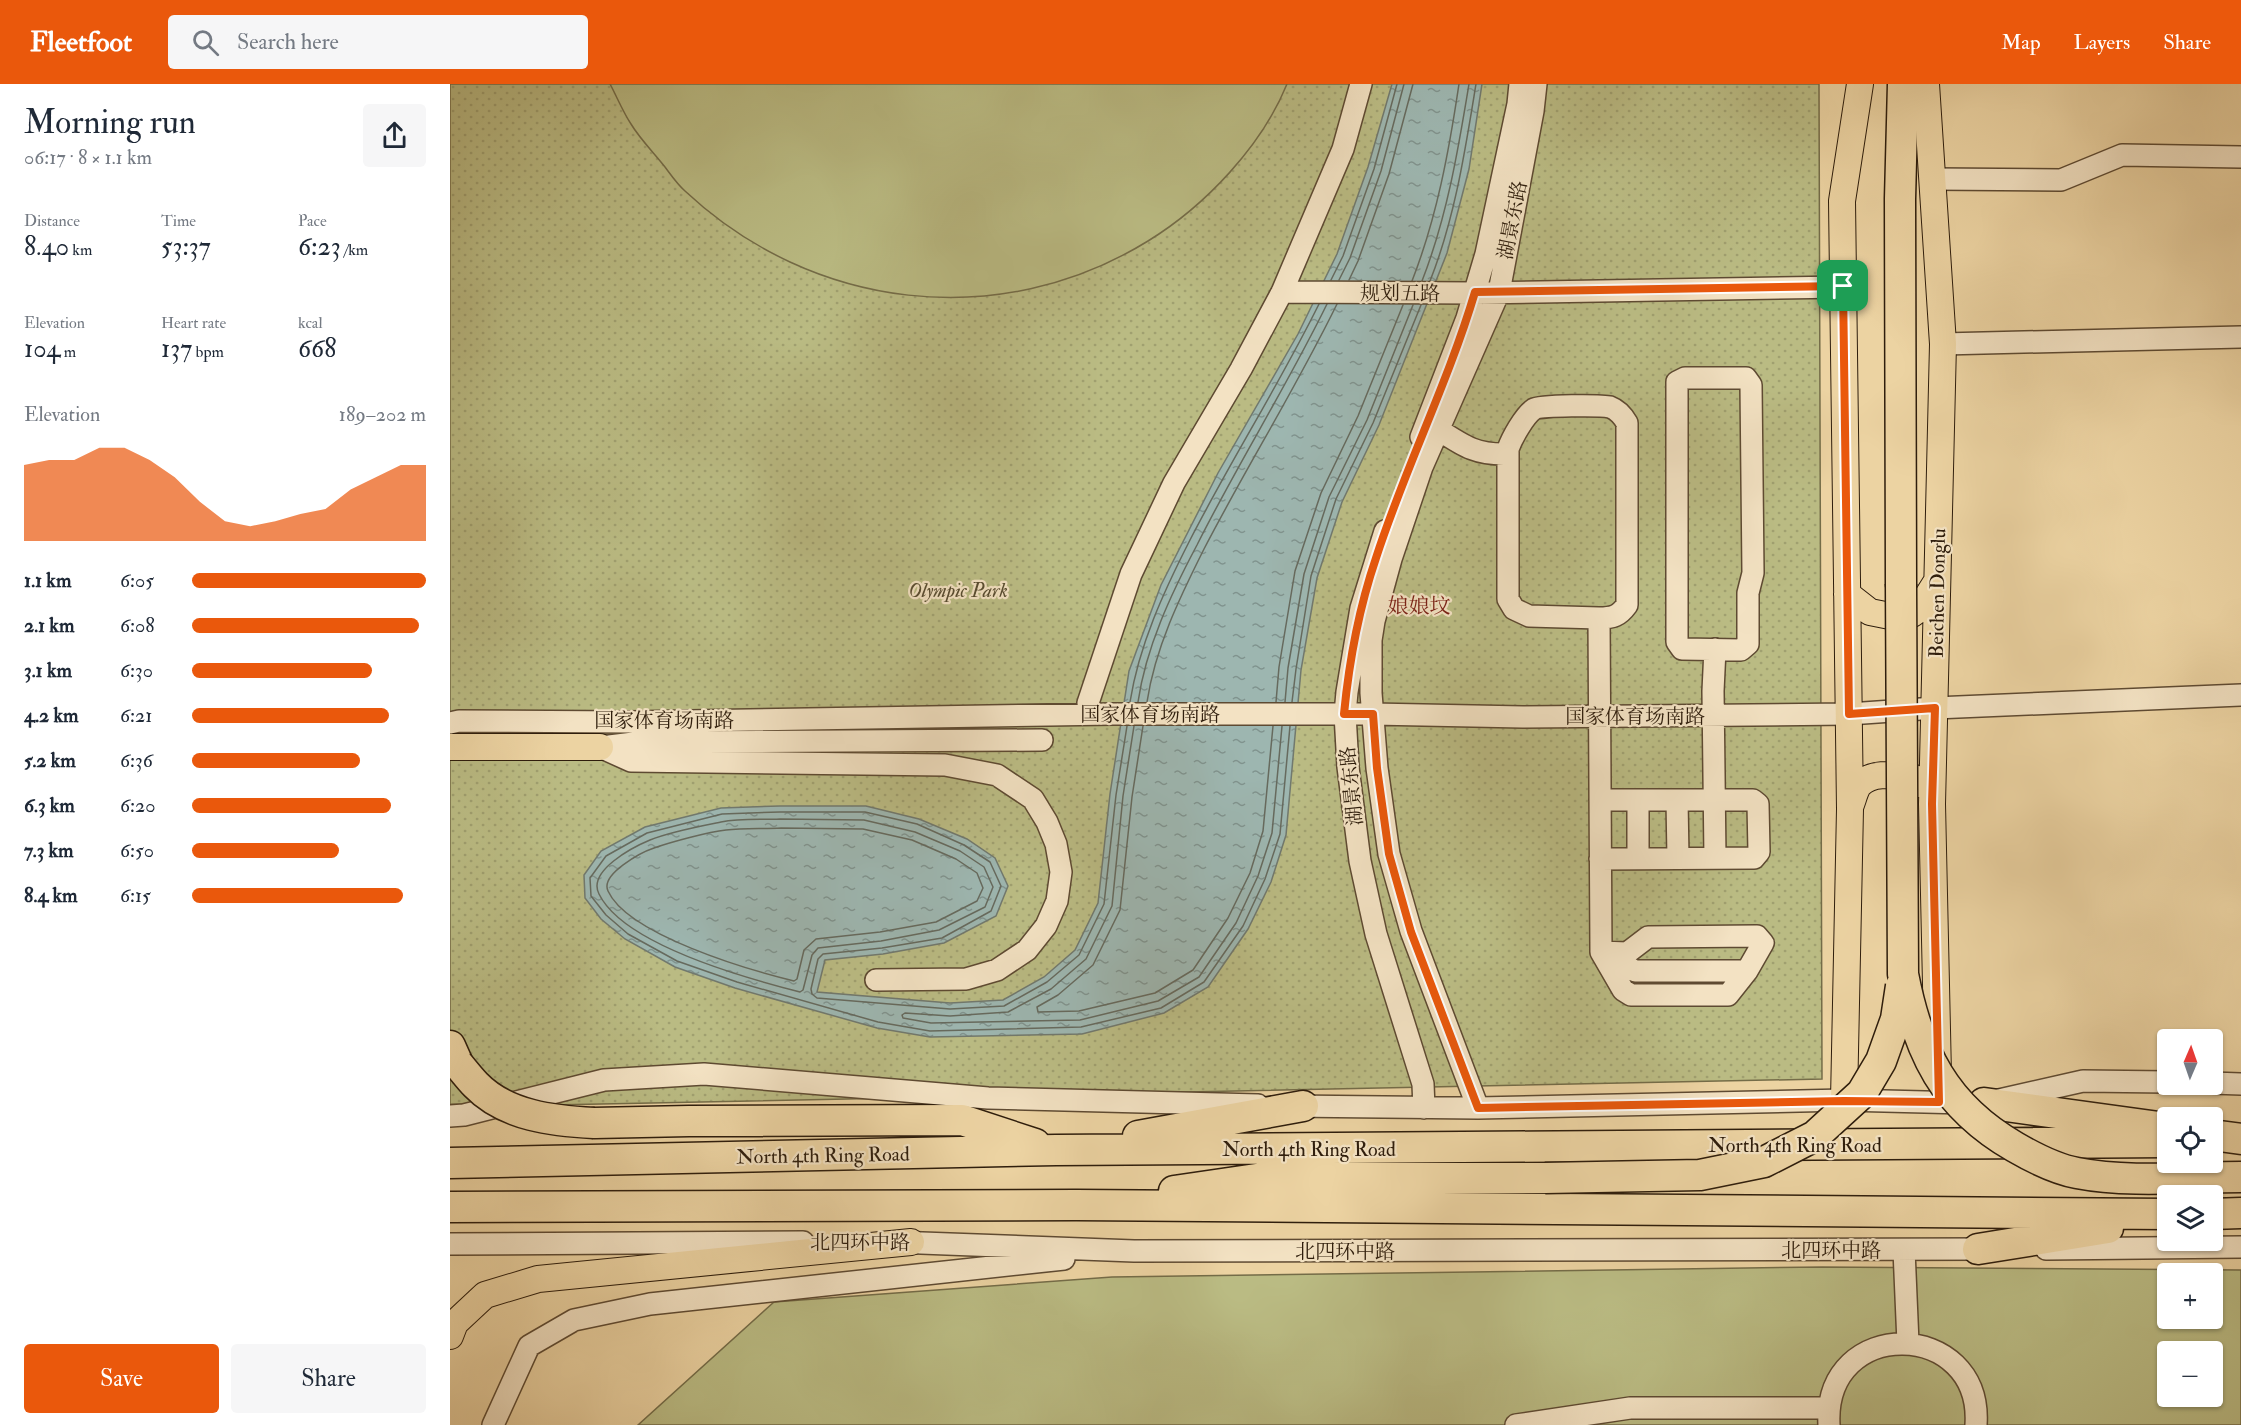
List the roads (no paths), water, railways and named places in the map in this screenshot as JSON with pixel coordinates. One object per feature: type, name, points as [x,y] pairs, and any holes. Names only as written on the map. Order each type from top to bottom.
[{"type":"highway","points":[[1076,1205],[1263,1178],[1545,1178],[1700,1175],[1764,1162],[1815,1136],[1862,1093],[1881,1061],[1896,1019],[1903,974],[1900,198],[1903,84]]},
{"type":"highway","points":[[1903,974],[1911,1014],[1925,1051],[1944,1084],[1967,1113],[1998,1138],[2035,1159],[2076,1173],[2123,1177],[2241,1177]]},
{"type":"highway","points":[[454,1055],[477,1087],[500,1103],[549,1120],[594,1123],[962,1120],[1056,1150],[1303,1106]]},
{"type":"highway","points":[[1984,1103],[2157,1127]]},
{"type":"highway","points":[[2223,1137],[2241,1140]]},
{"type":"highway","points":[[2223,1141],[2241,1140]]},
{"type":"highway","name":"North 4th Ring Road","points":[[450,1163],[1056,1150],[2157,1142]]},
{"type":"highway","points":[[450,1207],[1076,1205],[2157,1216]]},
{"type":"highway","points":[[2223,1214],[2241,1213]]},
{"type":"highway","points":[[1978,1249],[2157,1218]]},
{"type":"main road","points":[[1844,1101],[1850,809],[1842,201],[1860,84]]},
{"type":"main road","name":"Beichen Donglu","points":[[1926,84],[1943,344],[1932,804],[1939,1102]]},
{"type":"main road","points":[[1847,594],[1870,612],[1890,616],[1912,614],[1920,608],[1937,579]]},
{"type":"main road","points":[[450,747],[600,747]]},
{"type":"main road","points":[[1850,809],[1858,786],[1871,776],[1893,775],[1914,778],[1932,804]]},
{"type":"main road","points":[[450,1336],[455,1323],[485,1294],[538,1280],[911,1242]]},
{"type":"street","points":[[1088,702],[1131,574],[1174,483],[1282,292],[1343,149],[1361,84]]},
{"type":"street","name":"湖景东路","points":[[1424,1108],[1423,1084],[1376,934],[1360,861],[1344,714],[1361,608],[1375,559],[1408,469],[1456,351],[1475,292],[1518,105],[1520,84]]},
{"type":"street","name":"湖景东路","points":[[1478,1108],[1411,932],[1389,854],[1377,768],[1371,693],[1371,640],[1390,559],[1422,467],[1499,292],[1536,84]]},
{"type":"street","points":[[1933,179],[2061,180],[2122,155],[2241,157]]},
{"type":"street","name":"规划五路","points":[[1282,292],[1499,292],[1843,286]]},
{"type":"street","points":[[1943,344],[2241,336]]},
{"type":"street","points":[[1685,378],[1746,378],[1752,385],[1753,573],[1748,593],[1748,644],[1741,650],[1715,649],[1682,649],[1677,642],[1677,382],[1685,378]]},
{"type":"street","points":[[1547,406],[1609,407],[1621,413],[1627,423],[1627,605],[1621,614],[1613,618],[1599,618],[1528,616],[1514,609],[1508,599],[1508,454],[1513,436],[1534,409],[1547,406]]},
{"type":"street","points":[[1439,430],[1467,449],[1487,454],[1508,454]]},
{"type":"street","points":[[1599,618],[1601,952],[1623,990],[1631,995],[1728,995],[1747,971],[1763,943],[1757,936],[1648,937],[1627,953],[1601,952]]},
{"type":"street","points":[[1715,649],[1713,715],[1715,858]]},
{"type":"street","name":"国家体育场南路","points":[[450,723],[1113,714],[1373,714],[1523,717],[1849,714],[2241,694]]},
{"type":"street","points":[[600,747],[630,722]]},
{"type":"street","points":[[600,747],[642,742],[1042,740]]},
{"type":"street","points":[[600,747],[631,761],[945,765],[997,775],[1033,799],[1047,822],[1056,844],[1061,872],[1057,901],[1046,926],[1027,950],[998,970],[966,979],[876,981]]},
{"type":"street","points":[[1600,800],[1753,800],[1758,804],[1759,852],[1754,858],[1600,859]]},
{"type":"street","points":[[1638,800],[1638,858]]},
{"type":"street","points":[[1677,800],[1678,858]]},
{"type":"street","points":[[450,1116],[464,1115],[604,1080],[704,1074],[988,1098],[1424,1108],[1844,1101],[1984,1103],[2083,1081],[2157,1082]]},
{"type":"street","points":[[2223,1083],[2241,1084]]},
{"type":"street","name":"北四环中路","points":[[450,1244],[911,1242],[1134,1251],[2241,1247]]},
{"type":"street","points":[[1904,1250],[1908,1342]]},
{"type":"street","points":[[493,1425],[529,1346],[574,1320],[650,1304],[1134,1251]]},
{"type":"street","points":[[1516,1425],[1630,1408],[1828,1417],[1834,1386],[1846,1367],[1864,1353],[1886,1344],[1908,1342],[1931,1348],[1951,1361],[1966,1378],[1975,1400],[1978,1424]]},
{"type":"water","points":[[1392,84],[1482,84],[1469,169],[1447,253],[1379,425],[1342,502],[1317,578],[1301,670],[1286,835],[1271,882],[1248,929],[1208,987],[1164,1013],[1082,1034],[930,1037],[877,1028],[735,988],[675,967],[625,939],[601,919],[585,898],[584,875],[601,851],[645,827],[721,808],[866,806],[919,819],[967,839],[995,858],[1008,886],[996,916],[944,943],[883,954],[825,960],[817,992],[950,1003],[1003,1000],[1044,977],[1075,950],[1098,903],[1110,794],[1129,671],[1161,585],[1218,473],[1298,334],[1337,254],[1368,167]]},
{"type":"district","name":"娘娘坟","points":[[1419,606]]},
{"type":"park label","name":"Olympic Park","points":[[958,590]]}]
